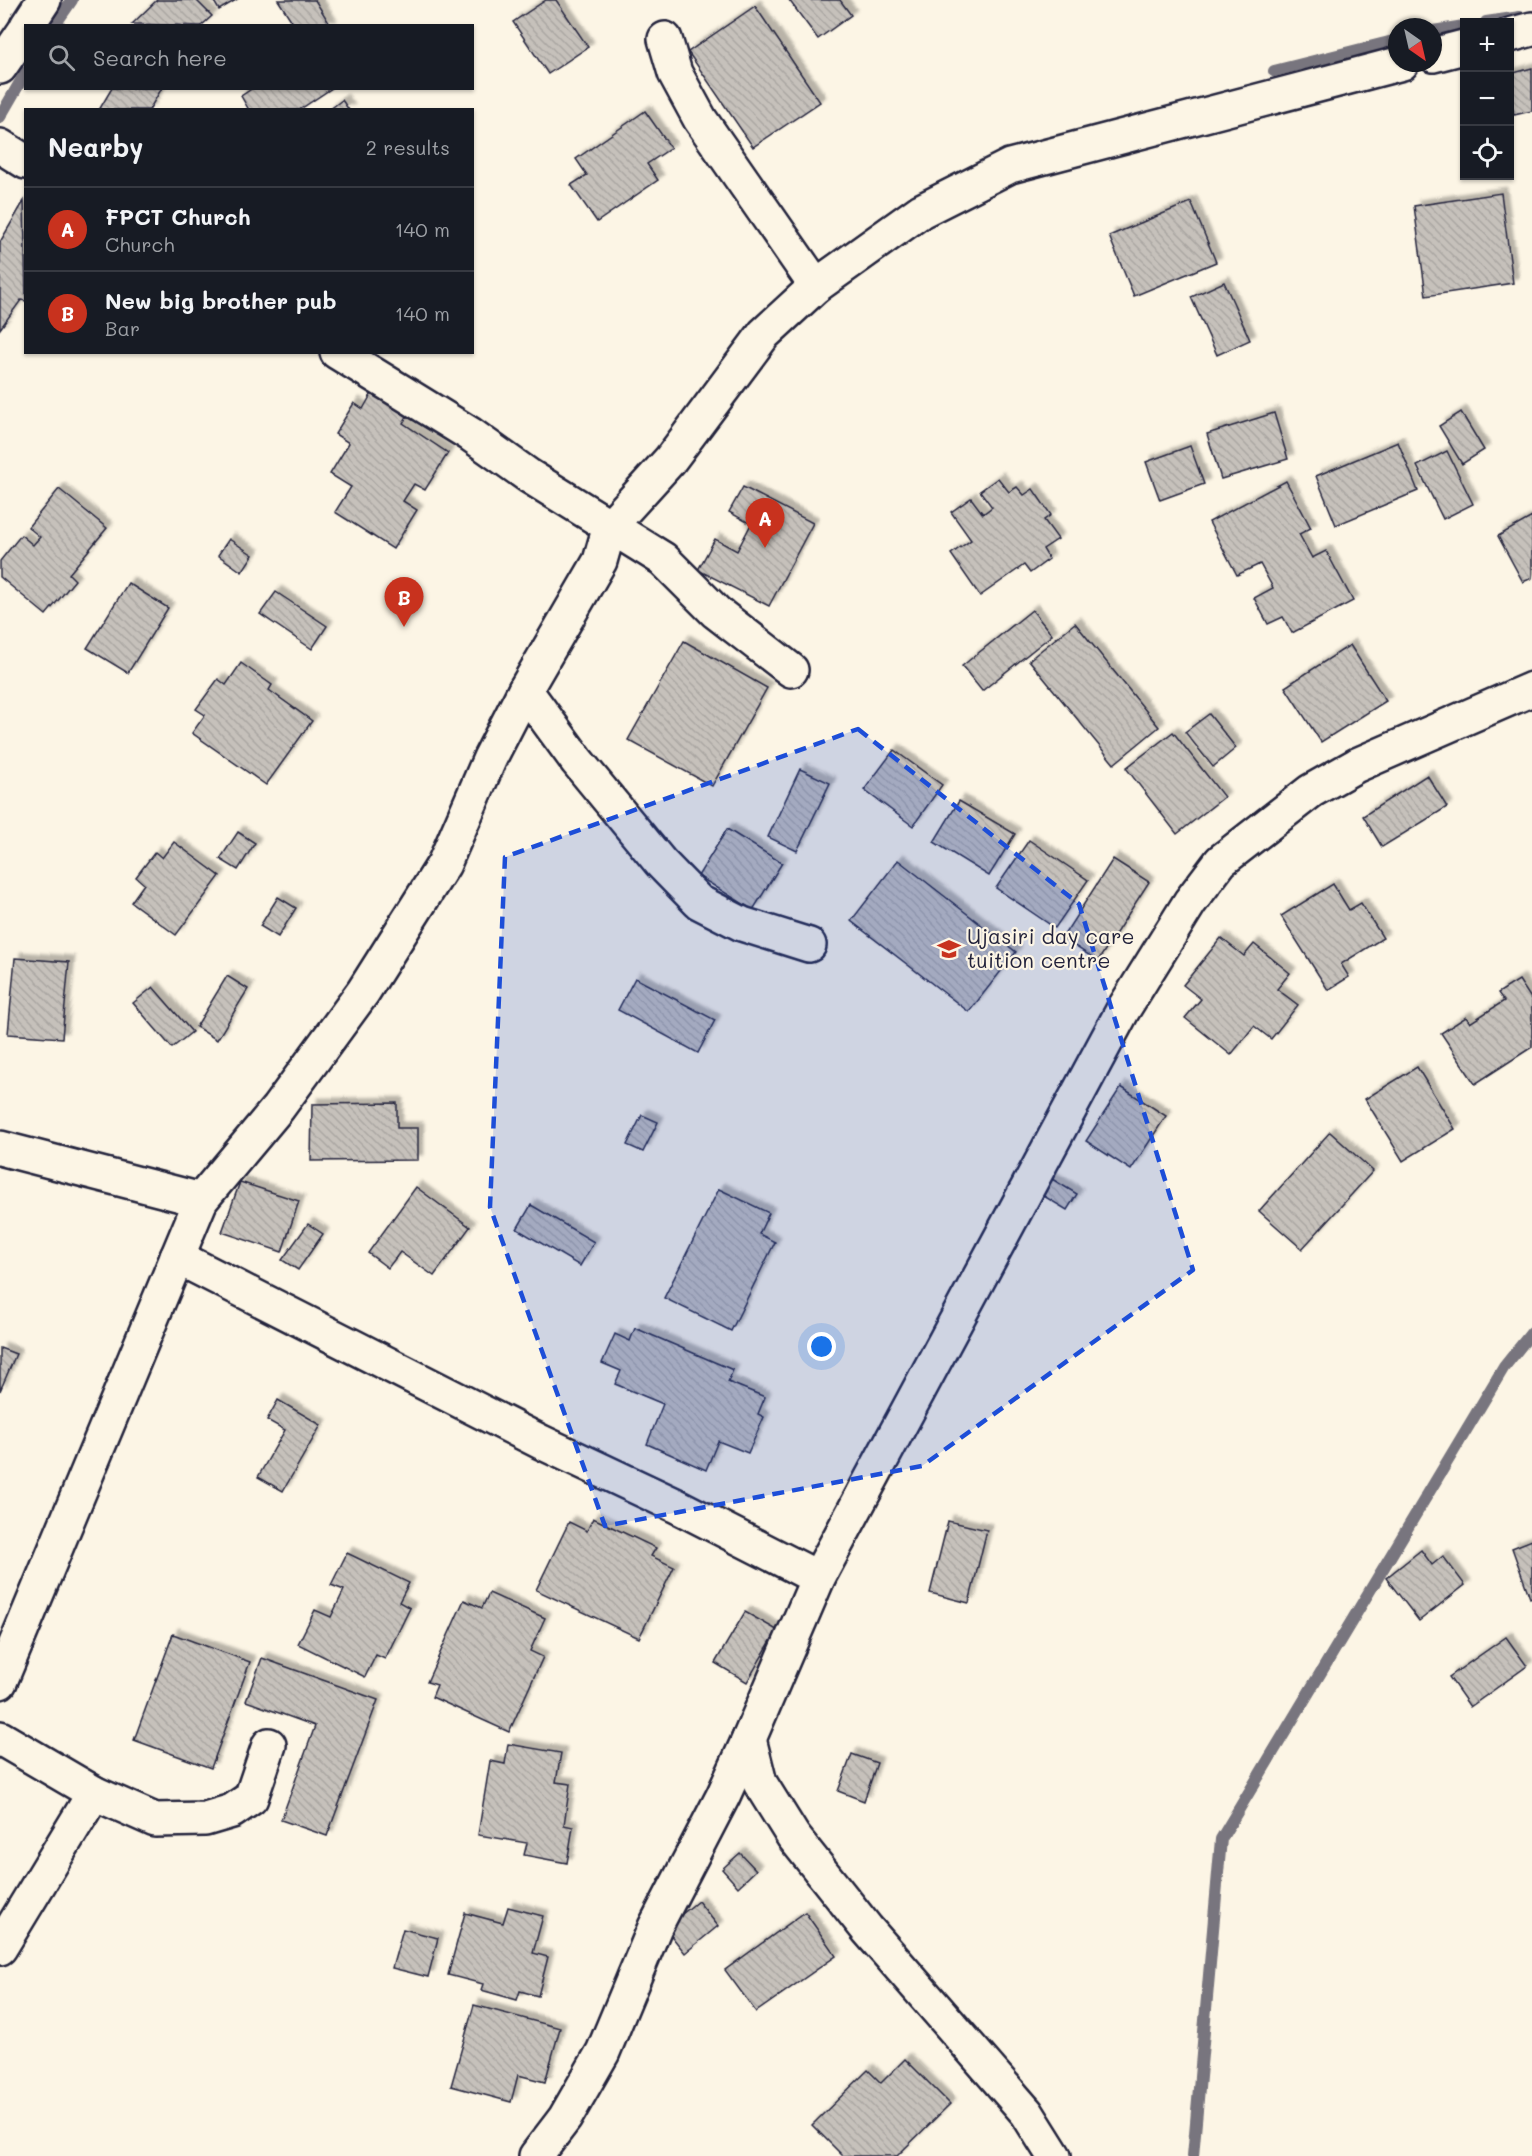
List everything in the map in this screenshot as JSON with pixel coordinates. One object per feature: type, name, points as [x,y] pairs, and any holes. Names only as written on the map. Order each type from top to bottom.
[{"type":"street","points":[[28,24],[44,0]]},
{"type":"street","points":[[1514,34],[1532,29]]},
{"type":"street","points":[[0,67],[24,30]]},
{"type":"street","points":[[665,39],[675,72],[700,119],[816,286]]},
{"type":"street","points":[[1442,53],[1460,48]]},
{"type":"street","points":[[0,1682],[201,1200],[278,1108],[375,972],[444,864],[490,758],[525,690],[600,561],[610,526],[670,460],[764,334],[816,286],[921,211],[1011,166],[1388,67]]},
{"type":"street","points":[[0,146],[24,161]]},
{"type":"street","points":[[340,354],[470,434],[529,476],[663,559],[716,612],[791,670]]},
{"type":"street","points":[[536,2156],[565,2118],[603,2052],[655,1927],[723,1796],[818,1578],[1123,1010],[1191,902],[1221,861],[1311,791],[1358,765],[1532,689]]},
{"type":"street","points":[[525,690],[577,761],[661,863],[699,902],[742,924],[809,945]]},
{"type":"street","points":[[0,1148],[201,1200]]},
{"type":"street","points":[[177,1257],[541,1442],[677,1506],[818,1578]]},
{"type":"street","points":[[0,1738],[94,1793],[155,1820],[218,1817],[232,1811],[251,1797],[269,1745]]},
{"type":"street","points":[[749,1739],[760,1783],[793,1836],[890,1956],[1027,2113],[1054,2156]]},
{"type":"street","points":[[0,1947],[94,1793]]},
{"type":"highlighted area","points":[[858,729],[1079,904],[1193,1270],[922,1466],[605,1526],[490,1207],[505,857]]},
{"type":"building","points":[[157,0],[196,0],[212,16],[203,24],[132,24]]},
{"type":"building","points":[[213,0],[236,0],[219,10]]},
{"type":"building","points":[[278,0],[315,0],[330,24],[294,24]]},
{"type":"building","points":[[546,0],[556,0],[588,47],[548,74],[513,22]]},
{"type":"building","points":[[789,0],[840,0],[851,15],[818,39]]},
{"type":"building","points":[[755,6],[820,102],[753,147],[688,52]]},
{"type":"building","points":[[1532,68],[1532,111],[1514,115],[1514,73]]},
{"type":"building","points":[[111,90],[161,90],[150,108],[100,108]]},
{"type":"building","points":[[250,90],[329,90],[302,108],[248,108],[241,96]]},
{"type":"building","points":[[342,100],[348,108],[332,108]]},
{"type":"building","points":[[645,111],[671,148],[647,164],[658,180],[597,222],[571,185],[587,175],[576,159]]},
{"type":"building","points":[[1501,193],[1513,283],[1426,296],[1414,206]]},
{"type":"building","points":[[24,201],[24,301],[21,300],[0,329],[0,242]]},
{"type":"building","points":[[1191,202],[1216,262],[1134,296],[1109,236]]},
{"type":"building","points":[[1224,282],[1250,340],[1217,355],[1191,297]]},
{"type":"building","points":[[372,393],[408,415],[403,423],[448,453],[425,490],[414,484],[403,501],[417,510],[393,549],[335,512],[351,487],[330,474],[349,443],[335,434],[354,403],[363,409]]},
{"type":"building","points":[[1461,412],[1484,450],[1462,464],[1439,426]]},
{"type":"building","points":[[1274,413],[1288,459],[1221,479],[1207,434]]},
{"type":"building","points":[[1398,442],[1418,491],[1336,525],[1316,476]]},
{"type":"building","points":[[1190,446],[1204,484],[1160,500],[1146,462]]},
{"type":"building","points":[[1447,451],[1473,504],[1443,519],[1417,466]]},
{"type":"building","points":[[998,478],[1009,492],[1017,487],[1024,495],[1033,489],[1051,515],[1044,520],[1058,539],[1043,549],[1049,559],[1030,573],[1024,565],[980,596],[951,554],[971,540],[951,512],[971,498],[983,514],[992,507],[980,491]]},
{"type":"building","points":[[1286,481],[1311,528],[1299,534],[1312,558],[1326,551],[1353,601],[1292,633],[1283,617],[1268,624],[1254,598],[1273,588],[1260,564],[1237,575],[1209,522]]},
{"type":"building","points":[[743,487],[813,523],[769,606],[698,570],[715,539],[737,551],[751,524],[729,512]]},
{"type":"building","points":[[59,489],[107,528],[69,574],[75,580],[46,615],[0,577],[0,561],[21,535],[33,545],[40,537],[28,527]]},
{"type":"building","points":[[1532,517],[1532,578],[1523,582],[1498,536]]},
{"type":"building","points":[[229,539],[253,555],[242,572],[218,555]]},
{"type":"building","points":[[128,583],[168,608],[128,673],[87,648]]},
{"type":"building","points":[[276,592],[327,626],[312,649],[260,614]]},
{"type":"building","points":[[1032,610],[1052,635],[982,691],[962,666]]},
{"type":"building","points":[[1075,623],[1159,727],[1114,764],[1029,660]]},
{"type":"building","points":[[684,641],[767,688],[712,786],[628,740]]},
{"type":"building","points":[[1350,645],[1386,701],[1321,742],[1285,687]]},
{"type":"building","points":[[241,663],[272,685],[269,690],[312,721],[266,785],[192,733],[205,715],[196,709],[218,679],[226,685]]},
{"type":"building","points":[[1209,714],[1236,748],[1213,767],[1185,732]]},
{"type":"building","points":[[1173,732],[1224,797],[1177,834],[1126,768]]},
{"type":"building","points":[[894,750],[942,785],[913,826],[864,790]]},
{"type":"building","points":[[800,769],[830,783],[797,851],[768,837]]},
{"type":"building","points":[[1427,775],[1447,807],[1382,847],[1363,816]]},
{"type":"building","points":[[959,801],[1015,834],[989,876],[934,842]]},
{"type":"building","points":[[727,829],[782,863],[753,910],[698,876]]},
{"type":"building","points":[[238,832],[255,843],[238,870],[220,859]]},
{"type":"building","points":[[1029,840],[1088,880],[1055,928],[996,888]]},
{"type":"building","points":[[174,842],[220,876],[176,935],[131,902],[144,884],[136,877],[155,852],[162,858]]},
{"type":"building","points":[[1113,859],[1149,882],[1098,961],[1062,938]]},
{"type":"building","points":[[898,860],[1016,952],[969,1012],[851,921]]},
{"type":"building","points":[[1333,884],[1349,910],[1361,903],[1383,938],[1341,964],[1349,977],[1328,990],[1281,916]]},
{"type":"building","points":[[278,897],[296,908],[278,937],[260,926]]},
{"type":"building","points":[[1221,938],[1244,956],[1254,944],[1290,973],[1277,989],[1298,1005],[1271,1039],[1254,1026],[1231,1055],[1185,1018],[1201,999],[1183,985]]},
{"type":"building","points":[[15,958],[69,962],[62,1038],[8,1034]]},
{"type":"building","points":[[227,976],[248,989],[217,1040],[196,1027]]},
{"type":"building","points":[[635,978],[715,1020],[698,1053],[618,1010]]},
{"type":"building","points":[[1519,980],[1532,1000],[1532,1047],[1475,1084],[1441,1033],[1466,1017],[1470,1023],[1504,1001],[1498,993]]},
{"type":"building","points":[[153,987],[192,1032],[172,1048],[133,1003]]},
{"type":"building","points":[[1417,1067],[1455,1129],[1403,1161],[1365,1099]]},
{"type":"building","points":[[1121,1087],[1166,1116],[1131,1170],[1086,1141]]},
{"type":"building","points":[[397,1103],[397,1128],[418,1128],[418,1160],[311,1161],[312,1104]]},
{"type":"building","points":[[642,1115],[658,1122],[643,1152],[627,1145]]},
{"type":"building","points":[[1330,1132],[1373,1171],[1302,1249],[1259,1211]]},
{"type":"building","points":[[1047,1176],[1077,1194],[1067,1210],[1037,1192]]},
{"type":"building","points":[[240,1182],[299,1201],[282,1252],[222,1232]]},
{"type":"building","points":[[416,1187],[470,1227],[434,1276],[400,1252],[388,1268],[368,1253]]},
{"type":"building","points":[[719,1189],[769,1213],[759,1234],[775,1242],[731,1331],[664,1298]]},
{"type":"building","points":[[531,1205],[594,1242],[580,1266],[517,1229]]},
{"type":"building","points":[[308,1224],[323,1234],[298,1270],[282,1260]]},
{"type":"building","points":[[635,1328],[733,1370],[728,1382],[765,1397],[758,1414],[764,1417],[748,1453],[718,1441],[706,1470],[647,1444],[663,1404],[615,1384],[621,1371],[602,1363],[615,1334],[630,1341]]},
{"type":"building","points":[[0,1348],[16,1354],[0,1391]]},
{"type":"building","points":[[278,1400],[321,1425],[283,1491],[258,1477],[285,1430],[267,1420]]},
{"type":"building","points":[[593,1518],[656,1548],[651,1556],[674,1567],[639,1638],[536,1590],[569,1522],[587,1531]]},
{"type":"building","points":[[948,1521],[987,1530],[969,1603],[930,1593]]},
{"type":"building","points":[[1532,1540],[1532,1597],[1530,1598],[1512,1548]]},
{"type":"building","points":[[1421,1550],[1432,1565],[1443,1556],[1465,1585],[1419,1621],[1386,1578]]},
{"type":"building","points":[[347,1553],[409,1583],[399,1602],[410,1608],[385,1659],[376,1655],[365,1677],[298,1644],[315,1610],[331,1617],[344,1590],[331,1585]]},
{"type":"building","points":[[489,1593],[545,1618],[530,1651],[543,1657],[509,1732],[432,1697],[437,1685],[427,1682],[464,1600],[482,1608]]},
{"type":"building","points":[[745,1612],[777,1630],[747,1682],[715,1663]]},
{"type":"building","points":[[173,1634],[250,1662],[211,1768],[134,1740]]},
{"type":"building","points":[[1506,1637],[1527,1666],[1470,1707],[1449,1677]]},
{"type":"building","points":[[262,1658],[378,1700],[327,1836],[281,1820],[315,1726],[246,1701]]},
{"type":"building","points":[[508,1744],[561,1753],[556,1782],[570,1784],[564,1825],[573,1827],[567,1863],[524,1855],[527,1843],[478,1835],[490,1761],[505,1764]]},
{"type":"building","points":[[852,1754],[877,1763],[864,1801],[838,1791]]},
{"type":"building","points":[[740,1853],[756,1870],[738,1887],[722,1869]]},
{"type":"building","points":[[698,1901],[718,1926],[685,1953],[665,1928]]},
{"type":"building","points":[[508,1907],[543,1916],[533,1953],[548,1957],[538,1996],[520,1991],[517,2000],[481,1990],[483,1984],[448,1975],[465,1913],[503,1923]]},
{"type":"building","points":[[805,1912],[836,1956],[756,2012],[725,1970]]},
{"type":"building","points":[[403,1929],[438,1938],[428,1977],[392,1968]]},
{"type":"building","points":[[474,2005],[560,2028],[545,2082],[518,2075],[511,2102],[451,2086]]},
{"type":"building","points":[[905,2059],[950,2104],[897,2156],[843,2156],[812,2125],[868,2070],[881,2083]]},
{"type":"waterway","points":[[55,24],[72,0]]},
{"type":"waterway","points":[[1513,18],[1520,17]]},
{"type":"waterway","points":[[1442,30],[1460,27]]},
{"type":"waterway","points":[[1274,71],[1388,42]]},
{"type":"waterway","points":[[0,117],[24,75]]},
{"type":"waterway","points":[[1193,2156],[1221,1839],[1504,1367],[1532,1332]]},
{"type":"place","name":"FPCT Church","points":[[765,548]]},
{"type":"place","name":"New big brother pub","points":[[404,627]]},
{"type":"place","name":"Ujasiri day care tuition centre","points":[[949,949]]}]
